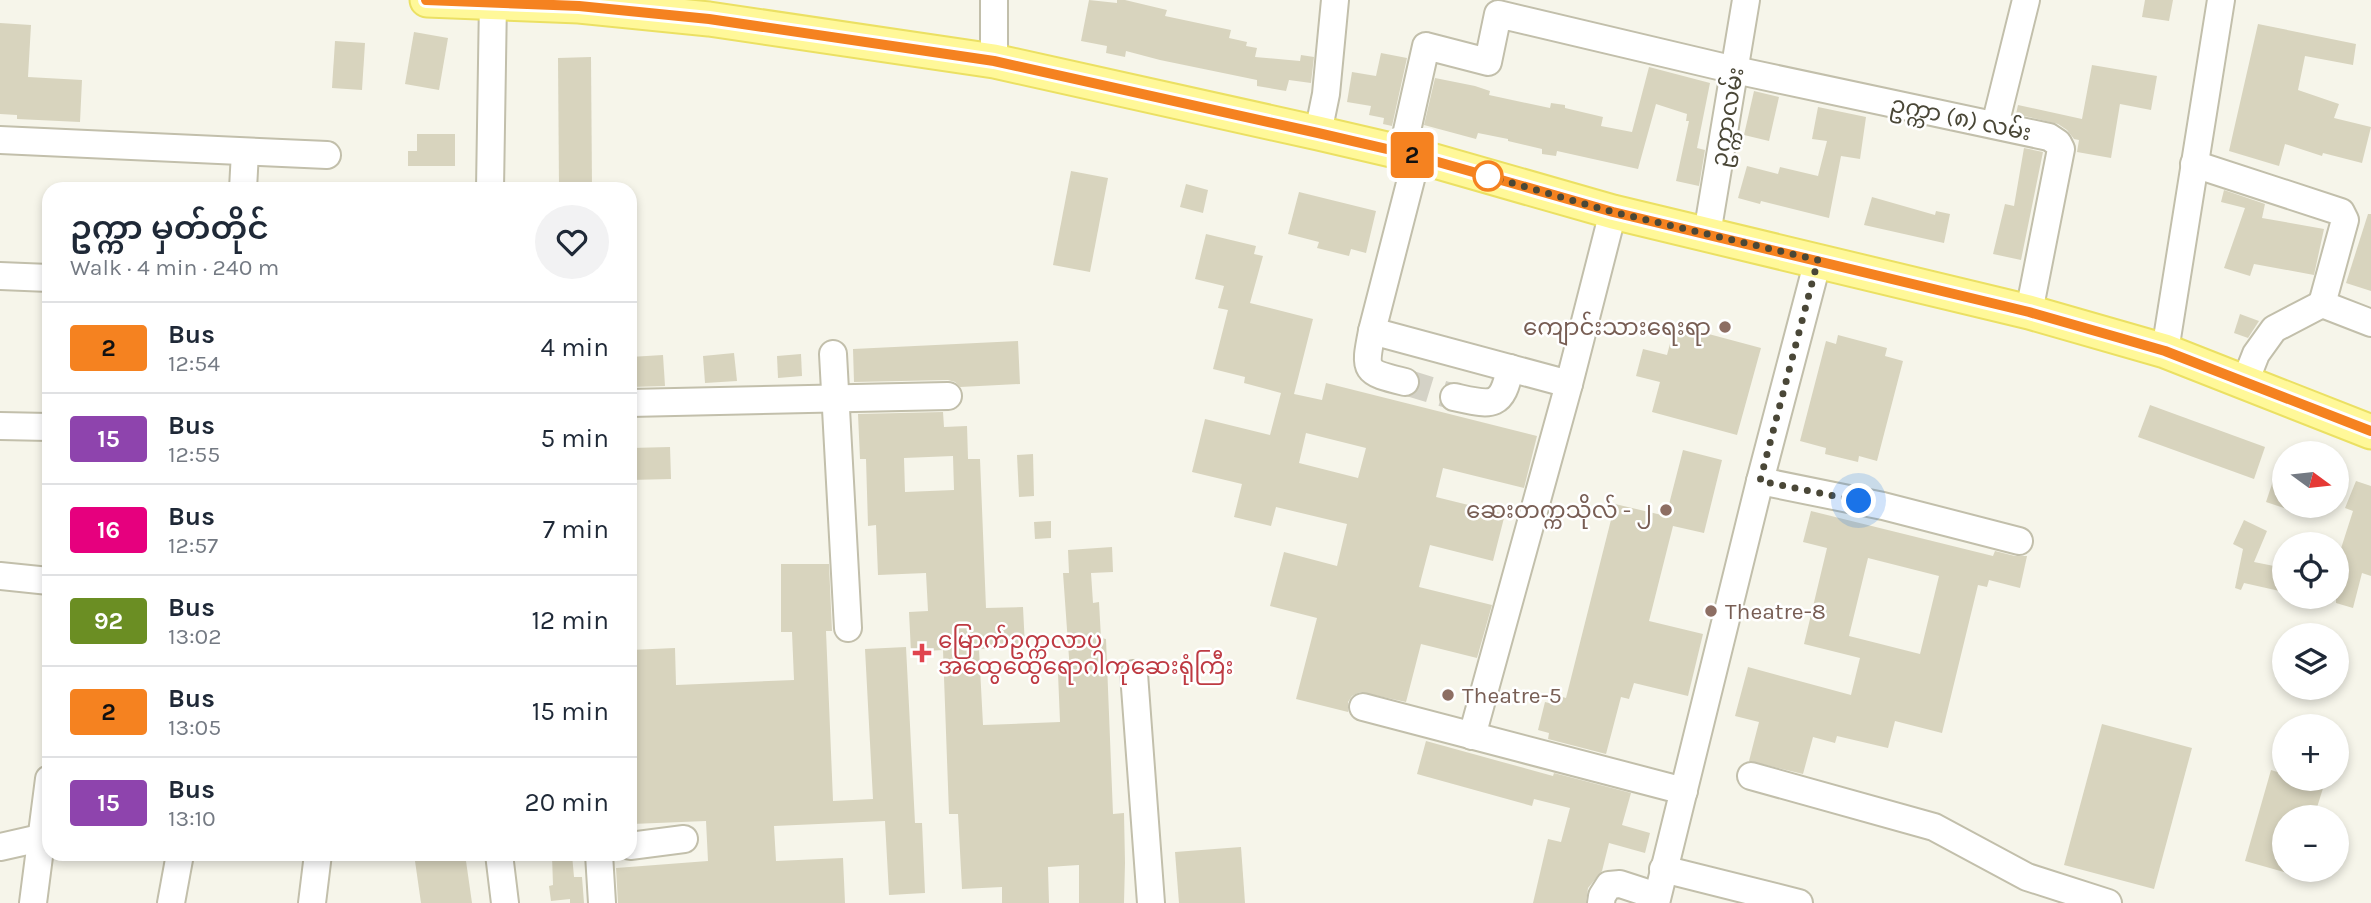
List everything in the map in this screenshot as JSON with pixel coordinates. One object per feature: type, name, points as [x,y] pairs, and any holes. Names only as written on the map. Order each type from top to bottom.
[{"type":"main road","points":[[427,0],[579,3],[709,19],[994,61],[1410,154],[1613,212],[2029,312],[2165,351],[2371,432]]},
{"type":"street","points":[[994,0],[994,61]]},
{"type":"street","points":[[1318,133],[1326,94],[1335,0]]},
{"type":"street","name":"ဥက္ကာလမ်း","points":[[1707,234],[1746,0]]},
{"type":"street","points":[[1995,125],[2026,0]]},
{"type":"street","points":[[2165,351],[2221,0]]},
{"type":"street","points":[[490,182],[493,2]]},
{"type":"street","points":[[1405,382],[1373,372],[1368,367],[1367,359],[1410,154],[1426,46],[1488,62],[1500,7]]},
{"type":"street","name":"ဥက္ကာ (၈) လမ်း","points":[[1500,7],[1735,70],[2049,136],[2061,149],[2029,312]]},
{"type":"street","points":[[0,140],[327,155]]},
{"type":"street","points":[[243,182],[245,152]]},
{"type":"street","points":[[2194,164],[2341,212],[2345,220],[2322,304],[2274,329],[2256,354],[2245,382]]},
{"type":"street","points":[[1472,736],[1569,384],[1613,212]]},
{"type":"street","points":[[1601,903],[1609,885],[1620,884],[1657,900],[1760,481],[1818,260]]},
{"type":"street","points":[[0,276],[42,278]]},
{"type":"street","points":[[2322,304],[2371,323]]},
{"type":"street","points":[[1372,331],[1569,384]]},
{"type":"street","points":[[833,354],[848,628]]},
{"type":"street","points":[[1454,397],[1493,402],[1506,390],[1510,368]]},
{"type":"street","points":[[637,403],[948,396]]},
{"type":"street","points":[[0,426],[42,427]]},
{"type":"street","points":[[1760,481],[1883,506],[2019,541]]},
{"type":"street","points":[[0,576],[42,580]]},
{"type":"street","points":[[1134,674],[1151,903]]},
{"type":"street","points":[[1363,707],[1684,791]]},
{"type":"street","points":[[1751,776],[1934,827],[2027,877],[2108,903]]},
{"type":"street","points":[[0,847],[42,838]]},
{"type":"street","points":[[637,845],[684,839]]},
{"type":"street","points":[[33,903],[42,854]]},
{"type":"street","points":[[171,903],[179,861]]},
{"type":"street","points":[[312,903],[317,861]]},
{"type":"street","points":[[500,861],[505,903]]},
{"type":"street","points":[[599,861],[602,903]]},
{"type":"street","points":[[1664,869],[1799,903]]},
{"type":"building","points":[[1089,0],[1117,3],[1117,0],[1125,0],[1167,10],[1165,16],[1231,30],[1229,38],[1247,42],[1246,46],[1257,48],[1255,57],[1300,61],[1301,55],[1314,57],[1311,83],[1289,80],[1286,91],[1257,86],[1257,80],[1126,51],[1125,57],[1106,53],[1107,46],[1081,41]]},
{"type":"building","points":[[2145,0],[2173,0],[2169,21],[2142,17]]},
{"type":"building","points":[[0,23],[31,25],[28,77],[82,80],[80,122],[17,119],[17,115],[0,114]]},
{"type":"building","points":[[2258,24],[2356,44],[2353,65],[2305,56],[2298,90],[2339,104],[2334,118],[2371,127],[2362,163],[2323,153],[2322,156],[2285,144],[2279,166],[2229,151]]},
{"type":"building","points":[[414,32],[448,38],[439,90],[405,84]]},
{"type":"building","points":[[335,41],[365,43],[362,90],[332,88]]},
{"type":"building","points":[[1381,53],[1407,58],[1392,126],[1383,124],[1384,118],[1369,115],[1371,106],[1347,102],[1352,72],[1376,76]]},
{"type":"building","points":[[591,57],[592,182],[559,182],[558,58]]},
{"type":"building","points":[[2092,65],[2157,76],[2151,110],[2120,104],[2111,158],[2077,152],[2079,140],[2074,139],[2058,124],[2016,114],[2018,105],[2082,119]]},
{"type":"building","points":[[1649,67],[1710,83],[1697,148],[1705,150],[1699,186],[1676,181],[1689,121],[1686,121],[1687,114],[1656,104],[1638,169],[1557,151],[1556,156],[1542,154],[1542,149],[1508,139],[1478,133],[1476,139],[1424,125],[1435,78],[1475,86],[1490,91],[1489,95],[1550,108],[1551,103],[1565,105],[1565,108],[1603,117],[1601,126],[1632,132]]},
{"type":"building","points":[[1754,91],[1779,97],[1769,141],[1744,135]]},
{"type":"building","points":[[1818,107],[1866,117],[1860,159],[1841,156],[1829,218],[1738,198],[1747,166],[1778,174],[1780,167],[1818,176],[1827,141],[1812,139]]},
{"type":"building","points":[[417,134],[455,134],[455,166],[408,166],[408,151],[417,151]]},
{"type":"building","points":[[2024,148],[2043,152],[2021,260],[1993,254],[2005,204],[2014,206]]},
{"type":"building","points":[[1071,171],[1108,178],[1090,272],[1053,265]]},
{"type":"building","points":[[1186,184],[1208,190],[1203,213],[1180,207]]},
{"type":"building","points":[[2224,190],[2265,204],[2262,218],[2324,229],[2314,275],[2254,264],[2250,276],[2224,268],[2245,208],[2221,202]]},
{"type":"building","points":[[1299,192],[1376,211],[1366,253],[1351,249],[1349,256],[1317,248],[1319,242],[1288,234]]},
{"type":"building","points":[[1872,197],[1935,215],[1936,211],[1950,214],[1944,243],[1864,225]]},
{"type":"building","points":[[2368,214],[2371,214],[2371,291],[2346,283]]},
{"type":"building","points":[[1206,234],[1256,246],[1254,254],[1263,256],[1250,303],[1313,319],[1294,394],[1322,400],[1326,383],[1537,436],[1524,488],[1443,468],[1436,497],[1505,514],[1493,561],[1430,545],[1419,587],[1492,605],[1477,658],[1421,644],[1406,702],[1360,692],[1348,702],[1348,712],[1296,699],[1317,618],[1270,606],[1284,552],[1337,566],[1347,524],[1276,507],[1271,526],[1234,517],[1242,484],[1192,472],[1205,419],[1270,435],[1281,393],[1244,383],[1245,377],[1213,369],[1228,310],[1218,308],[1224,286],[1195,279]],"holes":[[[1306,433],[1366,448],[1358,478],[1299,463]]]},
{"type":"building","points":[[2240,314],[2259,321],[2248,338],[2234,333]]},
{"type":"building","points":[[1675,325],[1761,348],[1737,435],[1652,412],[1660,382],[1636,376],[1643,349],[1667,355]]},
{"type":"building","points":[[1838,335],[1887,348],[1885,356],[1903,361],[1877,461],[1859,456],[1858,462],[1825,454],[1826,448],[1800,441],[1826,341],[1836,344]]},
{"type":"building","points":[[1018,341],[1020,384],[960,387],[948,380],[854,382],[853,349]]},
{"type":"building","points":[[734,353],[737,381],[705,383],[703,356]]},
{"type":"building","points":[[801,354],[802,376],[778,378],[777,356]]},
{"type":"building","points":[[663,355],[665,386],[637,387],[637,357]]},
{"type":"building","points":[[2150,405],[2265,447],[2254,479],[2138,437]]},
{"type":"building","points":[[943,412],[944,427],[967,426],[968,459],[980,459],[986,608],[1023,607],[1025,647],[979,649],[983,725],[1060,722],[1058,673],[1070,672],[1063,573],[1069,573],[1068,550],[1112,547],[1113,572],[1091,573],[1093,603],[1099,602],[1101,638],[1106,639],[1113,814],[1124,813],[1124,903],[1079,903],[1079,865],[1048,867],[1049,903],[1002,903],[1002,887],[962,889],[958,814],[949,814],[943,650],[911,652],[909,612],[928,611],[926,573],[878,575],[876,525],[868,526],[866,459],[860,459],[858,414]],"holes":[[[953,456],[954,490],[905,492],[904,458]]]},
{"type":"building","points":[[670,447],[671,479],[637,480],[637,448]]},
{"type":"building","points":[[1683,450],[1722,460],[1704,533],[1673,526],[1649,621],[1703,634],[1688,696],[1634,683],[1629,699],[1621,697],[1606,754],[1548,739],[1549,733],[1538,730],[1545,702],[1557,705],[1559,696],[1566,698],[1615,504],[1666,516]]},
{"type":"building","points":[[1033,454],[1034,496],[1019,497],[1017,455]]},
{"type":"building","points":[[2356,481],[2371,486],[2371,576],[2362,573],[2353,608],[2349,607],[2349,532],[2346,532],[2353,511],[2349,510],[2349,498]]},
{"type":"building","points":[[2272,484],[2272,504],[2266,502]]},
{"type":"building","points":[[1811,511],[1993,556],[1995,551],[2027,556],[2020,588],[1989,580],[1987,587],[1978,585],[1942,733],[1895,721],[1888,748],[1837,736],[1835,743],[1813,737],[1803,774],[1749,761],[1759,722],[1735,716],[1748,667],[1851,695],[1860,658],[1804,644],[1827,548],[1803,542]],"holes":[[[1868,558],[1939,576],[1920,654],[1849,636]]]},
{"type":"building","points":[[2244,520],[2267,531],[2254,562],[2272,566],[2272,589],[2244,583],[2241,590],[2235,588],[2243,549],[2233,544]]},
{"type":"building","points":[[1051,521],[1051,538],[1035,539],[1034,522]]},
{"type":"building","points":[[781,564],[829,564],[832,631],[826,631],[833,801],[873,799],[865,649],[906,647],[915,823],[922,823],[925,893],[889,895],[885,821],[774,826],[776,861],[843,858],[845,903],[618,903],[616,868],[708,861],[706,821],[637,824],[637,650],[675,648],[676,685],[794,680],[792,632],[781,632]]},
{"type":"building","points":[[2102,724],[2192,748],[2154,889],[2064,865]]},
{"type":"building","points":[[1426,741],[1553,776],[1554,773],[1631,793],[1622,825],[1650,833],[1645,853],[1609,843],[1602,871],[1588,888],[1586,903],[1533,903],[1548,839],[1561,842],[1570,808],[1534,799],[1532,806],[1417,774]]},
{"type":"building","points":[[2271,770],[2272,791],[2322,791],[2318,805],[2272,805],[2272,869],[2245,861]]},
{"type":"building","points":[[1241,847],[1245,903],[1179,903],[1175,852]]},
{"type":"building","points":[[415,861],[466,861],[472,903],[421,903]]},
{"type":"building","points":[[552,861],[573,861],[574,877],[582,877],[584,903],[570,903],[570,899],[551,901],[549,886],[553,885]]},
{"type":"tunnel","points":[[1405,382],[1454,397]]},
{"type":"bus line","name":"2","points":[[426,0],[579,6],[709,19],[994,61],[1417,156],[1613,212],[2029,312],[2165,351],[2371,431]]},
{"type":"place","name":"ကျောင်းသားရေးရာ","points":[[1725,327]]},
{"type":"place","name":"ဆေးတက္ကသိုလ် - ၂","points":[[1666,510]]},
{"type":"place","name":"Theatre-8","points":[[1711,611]]},
{"type":"place","name":"မြောက်ဥက္ကလာပ အထွေထွေရောဂါကုဆေးရုံကြီး","points":[[922,653]]},
{"type":"place","name":"Theatre-5","points":[[1448,695]]},
{"type":"route","points":[[1488,176],[1613,212],[1818,260],[1760,481],[1859,501]]}]
